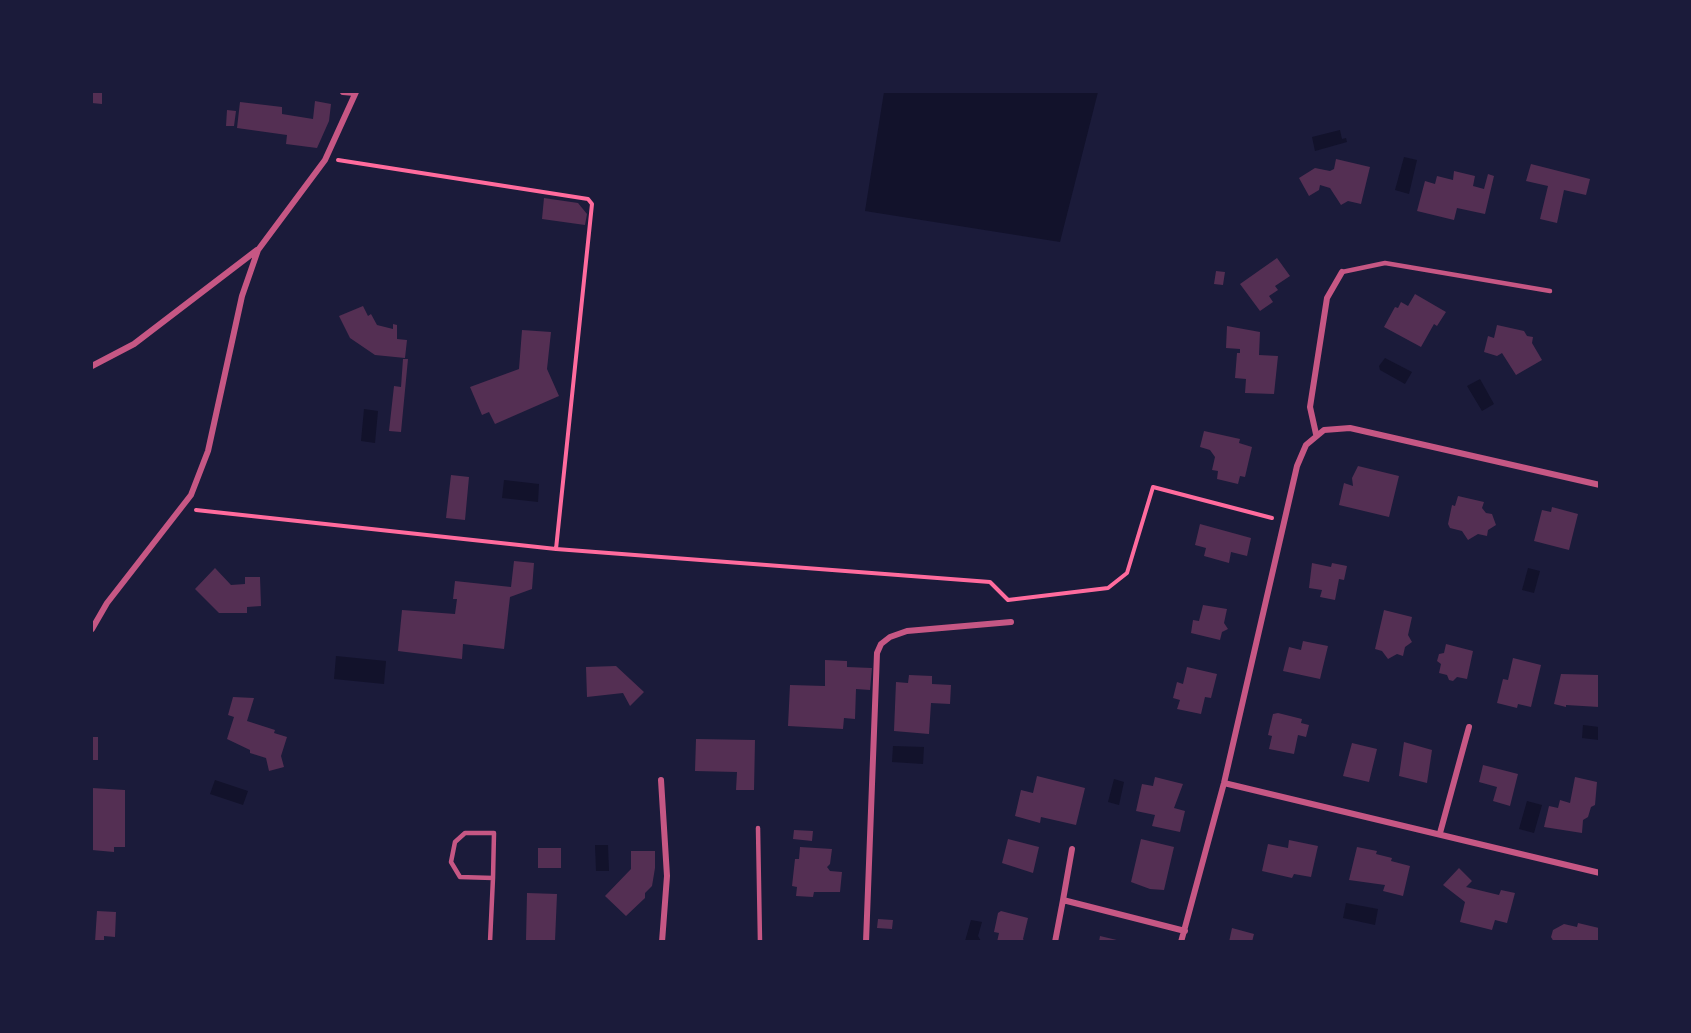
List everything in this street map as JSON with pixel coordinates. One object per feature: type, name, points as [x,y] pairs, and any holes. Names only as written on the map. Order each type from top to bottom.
[{"type":"street","points":[[92,366],[134,344],[258,250],[325,160],[356,92],[343,92]]},
{"type":"street","points":[[92,629],[106,603],[191,495],[208,451],[242,296],[258,250]]},
{"type":"street","points":[[1316,435],[1310,407],[1327,298],[1342,272]]},
{"type":"street","points":[[1181,942],[1224,783],[1300,454],[1316,435],[1324,430],[1350,428],[1599,485]]},
{"type":"street","points":[[866,942],[877,653],[881,644],[890,637],[907,631],[1011,622]]},
{"type":"street","points":[[1440,833],[1469,727]]},
{"type":"street","points":[[661,780],[667,876],[663,942]]},
{"type":"street","points":[[1224,783],[1599,873]]},
{"type":"street","points":[[1054,942],[1072,849]]},
{"type":"street","points":[[1063,900],[1185,931]]},
{"type":"lane","points":[[1342,272],[1385,263],[1550,291]]},
{"type":"lane","points":[[758,828],[760,942]]},
{"type":"lane","points":[[490,942],[493,878],[494,833],[465,833],[455,842],[451,862],[460,877],[493,878]]},
{"type":"path","points":[[325,160],[340,160],[588,199],[592,204],[556,549]]},
{"type":"path","points":[[180,508],[556,549],[990,582],[1008,600],[1108,588],[1126,573],[1153,487],[1285,522]]},
{"type":"shaded area","points":[[884,92],[1098,92],[1060,242],[865,211]]},
{"type":"shaded area","points":[[1340,130],[1342,139],[1346,138],[1347,142],[1315,151],[1312,137]]},
{"type":"shaded area","points":[[1404,157],[1417,160],[1409,194],[1395,190]]},
{"type":"shaded area","points":[[1385,358],[1412,372],[1405,384],[1380,370],[1379,366]]},
{"type":"shaded area","points":[[1480,379],[1494,404],[1482,411],[1467,386]]},
{"type":"shaded area","points":[[364,409],[378,411],[375,443],[361,441]]},
{"type":"shaded area","points":[[504,480],[539,484],[538,502],[502,498]]},
{"type":"shaded area","points":[[1528,568],[1540,571],[1534,593],[1522,590]]},
{"type":"shaded area","points":[[336,656],[386,661],[384,684],[334,679]]},
{"type":"shaded area","points":[[1583,725],[1599,727],[1599,740],[1582,738]]},
{"type":"shaded area","points":[[893,746],[924,747],[923,764],[892,762]]},
{"type":"shaded area","points":[[1114,779],[1124,782],[1119,805],[1108,802]]},
{"type":"shaded area","points":[[215,780],[248,791],[243,805],[210,794]]},
{"type":"shaded area","points":[[1527,801],[1542,805],[1534,833],[1519,829]]},
{"type":"shaded area","points":[[595,845],[608,845],[609,871],[596,871]]},
{"type":"shaded area","points":[[1346,903],[1378,909],[1375,925],[1343,918]]},
{"type":"shaded area","points":[[971,920],[982,922],[978,936],[981,941],[965,941]]},
{"type":"building","points":[[92,92],[102,92],[102,104],[92,103]]},
{"type":"building","points":[[315,101],[331,104],[329,121],[317,148],[286,144],[287,135],[237,128],[240,102],[282,107],[282,114],[313,119]]},
{"type":"building","points":[[227,110],[236,111],[234,126],[226,126]]},
{"type":"building","points":[[1336,159],[1370,167],[1361,204],[1348,201],[1341,205],[1330,188],[1320,185],[1319,190],[1309,196],[1299,178],[1315,168],[1330,171],[1334,169]]},
{"type":"building","points":[[1531,164],[1590,179],[1586,195],[1564,190],[1557,223],[1540,219],[1548,186],[1526,181]]},
{"type":"building","points":[[1454,171],[1475,176],[1473,186],[1484,189],[1488,174],[1494,176],[1485,214],[1457,208],[1454,220],[1417,211],[1425,181],[1435,184],[1437,176],[1453,180]]},
{"type":"building","points":[[544,198],[578,203],[587,214],[585,225],[542,219]]},
{"type":"building","points":[[1277,258],[1290,276],[1275,286],[1278,290],[1269,296],[1273,302],[1260,311],[1240,284]]},
{"type":"building","points":[[1216,271],[1225,272],[1223,285],[1214,284]]},
{"type":"building","points":[[1415,294],[1446,312],[1437,326],[1434,324],[1421,347],[1384,327],[1395,307],[1398,308],[1401,302],[1408,306]]},
{"type":"building","points":[[363,306],[368,316],[371,314],[377,325],[393,329],[393,324],[397,325],[397,339],[407,340],[405,358],[375,355],[350,338],[339,316]]},
{"type":"building","points":[[1497,325],[1524,331],[1527,336],[1533,337],[1532,343],[1542,360],[1516,375],[1502,353],[1497,356],[1484,352],[1488,336],[1494,338]]},
{"type":"building","points":[[1227,326],[1260,332],[1259,355],[1278,356],[1274,394],[1245,393],[1246,379],[1235,378],[1237,353],[1240,353],[1240,349],[1226,348]]},
{"type":"building","points":[[522,330],[551,332],[547,369],[559,396],[495,424],[489,412],[482,415],[470,387],[519,369]]},
{"type":"building","points":[[403,359],[408,359],[401,432],[389,431],[394,386],[401,387]]},
{"type":"building","points":[[1204,431],[1240,439],[1239,443],[1252,447],[1245,477],[1240,476],[1238,484],[1217,479],[1218,471],[1212,470],[1215,457],[1210,450],[1200,447]]},
{"type":"building","points":[[1358,466],[1399,476],[1389,517],[1339,505],[1344,483],[1353,486],[1352,478]]},
{"type":"building","points":[[451,475],[469,477],[465,520],[446,518]]},
{"type":"building","points":[[1458,496],[1484,502],[1482,508],[1486,513],[1492,514],[1496,525],[1488,530],[1487,536],[1478,534],[1468,540],[1462,531],[1450,528],[1448,524],[1452,505],[1455,506]]},
{"type":"building","points":[[1552,507],[1578,514],[1569,550],[1534,541],[1542,510],[1551,512]]},
{"type":"building","points":[[1200,524],[1251,538],[1247,556],[1231,552],[1229,563],[1204,556],[1206,548],[1195,545]]},
{"type":"building","points":[[514,561],[534,563],[532,589],[510,597],[504,649],[463,644],[462,659],[398,651],[402,610],[455,614],[457,599],[453,599],[455,581],[511,587]]},
{"type":"building","points":[[1312,563],[1331,567],[1332,563],[1347,566],[1344,580],[1339,579],[1335,600],[1320,597],[1322,590],[1309,588]]},
{"type":"building","points":[[215,568],[231,585],[245,584],[245,577],[260,577],[261,606],[247,607],[247,613],[219,613],[195,589]]},
{"type":"building","points":[[1203,605],[1227,609],[1224,623],[1228,629],[1222,632],[1220,640],[1191,633],[1193,620],[1199,621]]},
{"type":"building","points":[[1384,610],[1412,617],[1408,635],[1412,642],[1405,647],[1403,656],[1397,654],[1388,659],[1382,651],[1375,649]]},
{"type":"building","points":[[1303,641],[1328,646],[1320,679],[1283,671],[1289,647],[1301,650]]},
{"type":"building","points":[[1446,644],[1473,651],[1467,679],[1457,677],[1453,681],[1449,680],[1447,675],[1439,673],[1441,664],[1437,661],[1439,654],[1444,653]]},
{"type":"building","points":[[1513,658],[1541,665],[1531,707],[1518,704],[1517,708],[1497,703],[1503,679],[1508,680]]},
{"type":"building","points":[[825,660],[847,661],[847,667],[872,668],[870,690],[856,689],[855,719],[844,718],[843,729],[788,726],[790,685],[825,686]]},
{"type":"building","points":[[616,666],[644,692],[630,706],[623,693],[587,697],[586,667]]},
{"type":"building","points":[[1187,667],[1217,674],[1211,698],[1205,697],[1201,714],[1177,709],[1180,700],[1173,698],[1177,682],[1183,684]]},
{"type":"building","points":[[1561,674],[1599,675],[1599,707],[1566,705],[1566,707],[1554,704]]},
{"type":"building","points":[[909,675],[932,676],[932,684],[951,685],[950,704],[931,703],[929,734],[894,731],[896,682],[908,683]]},
{"type":"building","points":[[233,697],[254,698],[247,721],[275,730],[274,733],[287,737],[281,756],[284,767],[269,771],[266,758],[250,753],[250,750],[227,739],[234,717],[228,715]]},
{"type":"building","points":[[1278,713],[1302,719],[1301,723],[1309,725],[1306,737],[1298,735],[1294,754],[1269,749],[1272,736],[1268,735],[1273,714]]},
{"type":"building","points":[[92,737],[98,737],[98,760],[92,760]]},
{"type":"building","points":[[696,739],[755,740],[754,790],[736,790],[737,772],[695,771]]},
{"type":"building","points":[[1404,742],[1432,750],[1427,783],[1399,776]]},
{"type":"building","points":[[1352,743],[1377,749],[1369,782],[1343,776]]},
{"type":"building","points":[[1483,765],[1518,774],[1510,806],[1493,801],[1497,787],[1479,782]]},
{"type":"building","points":[[1037,776],[1085,788],[1076,825],[1041,817],[1040,823],[1015,816],[1021,790],[1033,793]]},
{"type":"building","points":[[1155,777],[1183,784],[1174,808],[1185,811],[1180,832],[1152,826],[1155,815],[1136,811],[1142,784],[1153,786]]},
{"type":"building","points":[[1575,777],[1597,782],[1595,805],[1591,807],[1588,817],[1583,820],[1582,833],[1544,827],[1549,806],[1558,808],[1560,800],[1570,803]]},
{"type":"building","points":[[92,788],[125,790],[125,847],[114,847],[114,852],[92,850]]},
{"type":"building","points":[[794,830],[813,831],[812,841],[793,839]]},
{"type":"building","points":[[1008,839],[1039,847],[1033,873],[1002,863]]},
{"type":"building","points":[[1141,839],[1174,847],[1164,890],[1150,889],[1131,882]]},
{"type":"building","points":[[1289,840],[1318,846],[1311,877],[1294,874],[1292,878],[1262,871],[1268,844],[1288,848]]},
{"type":"building","points":[[800,847],[832,849],[830,864],[827,867],[830,871],[842,872],[840,892],[814,892],[813,897],[796,896],[797,887],[792,886],[795,859],[799,859]]},
{"type":"building","points":[[1357,847],[1377,851],[1376,854],[1392,858],[1391,861],[1410,866],[1403,896],[1383,891],[1385,885],[1349,880]]},
{"type":"building","points":[[538,848],[561,848],[561,868],[538,868]]},
{"type":"building","points":[[631,851],[655,851],[655,868],[652,886],[645,893],[645,898],[626,916],[605,896],[631,869]]},
{"type":"building","points":[[1459,868],[1472,881],[1466,887],[1499,895],[1501,890],[1515,893],[1507,923],[1495,920],[1492,930],[1460,922],[1465,902],[1443,885]]},
{"type":"building","points":[[527,893],[557,894],[555,941],[526,940]]},
{"type":"building","points":[[97,911],[116,912],[115,937],[104,936],[104,942],[95,942]]},
{"type":"building","points":[[1001,911],[1028,918],[1023,939],[1025,942],[997,942],[999,933],[994,932],[998,913]]},
{"type":"building","points":[[878,919],[893,920],[892,929],[877,928]]},
{"type":"building","points":[[1578,923],[1599,928],[1599,942],[1554,942],[1551,937],[1553,930],[1564,924],[1577,927]]},
{"type":"building","points":[[1232,928],[1254,934],[1252,942],[1229,942]]},
{"type":"building","points":[[1100,936],[1121,941],[1121,942],[1099,942]]}]
